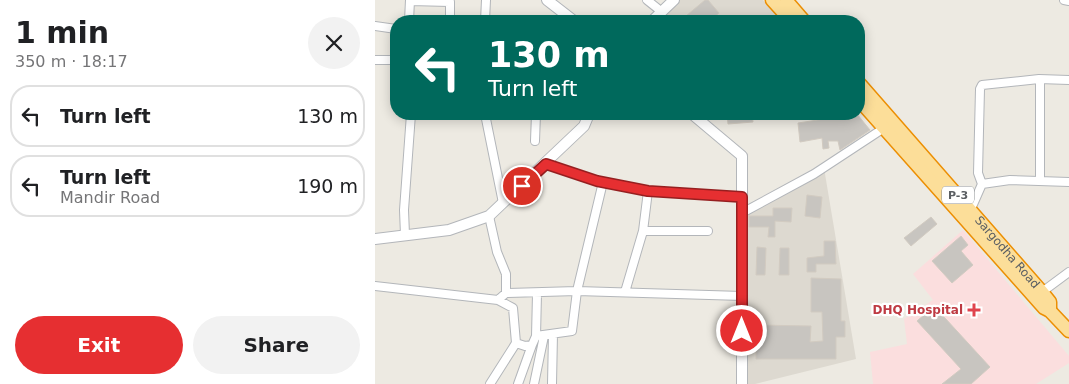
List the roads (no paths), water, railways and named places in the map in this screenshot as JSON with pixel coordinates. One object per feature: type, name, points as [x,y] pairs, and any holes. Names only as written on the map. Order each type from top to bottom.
[{"type":"highway","points":[[772,0],[786,15]]},
{"type":"highway","points":[[786,0],[799,15]]},
{"type":"highway","name":"Sargodha Road","points":[[865,92],[963,207],[1044,308],[1050,311],[1069,331]]},
{"type":"highway","name":"Sargodha Road","points":[[865,107],[963,207],[1042,292],[1050,302],[1050,311]]},
{"type":"street","points":[[485,15],[486,0]]},
{"type":"street","points":[[547,0],[566,15]]},
{"type":"street","points":[[647,0],[662,12]]},
{"type":"street","points":[[659,15],[674,0]]},
{"type":"street","points":[[1064,0],[1069,1]]},
{"type":"street","points":[[409,15],[410,1],[450,2],[450,15]]},
{"type":"street","points":[[375,26],[390,28]]},
{"type":"street","points":[[375,60],[390,60]]},
{"type":"street","points":[[982,184],[977,173],[983,85],[1039,79],[1069,80]]},
{"type":"street","points":[[1040,181],[1041,82]]},
{"type":"street","points":[[405,235],[404,210],[411,120]]},
{"type":"street","points":[[486,120],[503,203]]},
{"type":"street","points":[[535,120],[535,141]]},
{"type":"street","points":[[375,239],[449,230],[489,216],[585,126],[587,120]]},
{"type":"street","points":[[699,120],[742,156],[742,384]]},
{"type":"street","points":[[742,213],[814,174],[884,128]]},
{"type":"street","points":[[546,164],[603,182],[648,191],[742,197]]},
{"type":"street","points":[[963,207],[982,184],[1010,180],[1069,182]]},
{"type":"street","points":[[518,384],[532,345],[540,336],[572,331],[577,291],[603,182]]},
{"type":"street","points":[[625,292],[643,231],[648,191]]},
{"type":"street","points":[[489,216],[497,252],[506,274],[506,294]]},
{"type":"street","points":[[643,231],[708,231]]},
{"type":"street","points":[[1042,292],[1069,272]]},
{"type":"street","points":[[375,286],[498,300],[513,308],[516,343],[490,384]]},
{"type":"street","points":[[498,300],[506,294],[577,291],[742,296]]},
{"type":"street","points":[[534,384],[540,336],[537,294]]},
{"type":"street","points":[[552,384],[553,334]]},
{"type":"street","points":[[516,343],[525,346],[532,345]]},
{"type":"place","name":"DHQ Hospital","points":[[974,310]]}]
